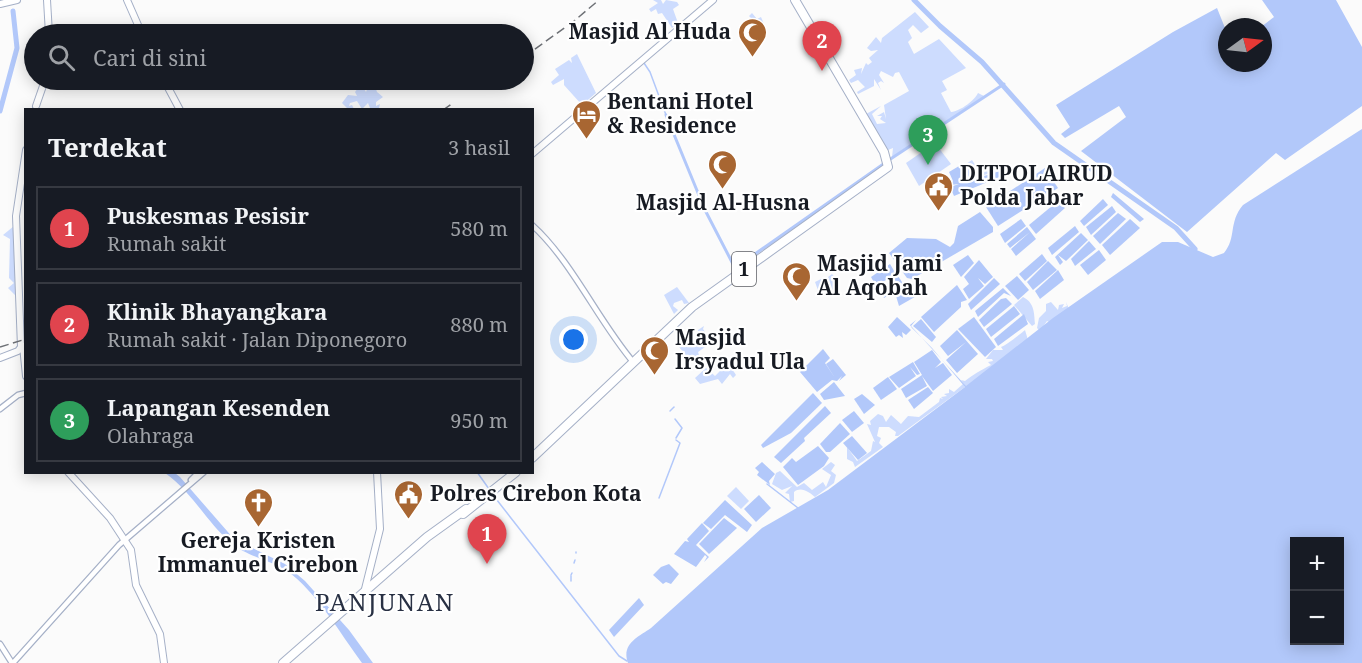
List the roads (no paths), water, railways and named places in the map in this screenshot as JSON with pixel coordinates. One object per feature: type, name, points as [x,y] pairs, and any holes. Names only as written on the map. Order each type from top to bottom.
[{"type":"highway","name":"1","points":[[534,456],[696,304],[885,170],[888,162],[795,0]]},
{"type":"highway","points":[[283,663],[466,509],[513,474]]},
{"type":"main road","points":[[0,4],[17,0]]},
{"type":"main road","points":[[47,0],[50,21]]},
{"type":"main road","points":[[50,21],[52,0]]},
{"type":"main road","points":[[125,0],[137,24]]},
{"type":"main road","points":[[534,152],[710,1]]},
{"type":"main road","points":[[35,108],[41,90]]},
{"type":"main road","points":[[170,90],[179,108]]},
{"type":"main road","points":[[24,163],[16,213],[24,364]]},
{"type":"main road","points":[[0,358],[20,349],[21,337]]},
{"type":"main road","points":[[9,355],[20,356],[24,364]]},
{"type":"main road","points":[[70,474],[106,513],[126,540],[133,555],[137,587],[160,634],[164,663]]},
{"type":"main road","points":[[363,594],[380,529],[377,474]]},
{"type":"street","points":[[534,227],[549,243],[604,326],[634,363]]},
{"type":"street","points":[[0,410],[18,395],[24,394]]},
{"type":"street","points":[[190,483],[197,474]]},
{"type":"street","points":[[0,644],[12,663],[126,540],[201,474]]},
{"type":"waterway","points":[[914,0],[982,62],[1054,143],[1176,228],[1195,249]]},
{"type":"waterway","points":[[0,111],[17,48],[13,11]]},
{"type":"waterway","points":[[644,63],[650,72],[666,115]]},
{"type":"waterway","points":[[666,115],[705,210],[735,268],[892,158],[1004,84]]},
{"type":"waterway","points":[[670,411],[674,407]]},
{"type":"waterway","points":[[675,419],[682,428],[676,438]]},
{"type":"waterway","points":[[659,498],[680,443],[676,440]]},
{"type":"waterway","points":[[478,474],[489,489]]},
{"type":"waterway","points":[[767,484],[798,508]]},
{"type":"waterway","points":[[493,495],[619,656],[627,661]]},
{"type":"waterway","points":[[571,576],[571,581]]},
{"type":"railway","points":[[534,50],[599,0]]},
{"type":"railway","points":[[446,108],[453,103]]},
{"type":"railway","points":[[0,347],[24,340]]},
{"type":"place","name":"Masjid Al Huda","points":[[752,58]]},
{"type":"place","name":"Klinik Bhayangkara","points":[[822,71]]},
{"type":"place","name":"Bentani Hotel & Residence","points":[[586,140]]},
{"type":"place","name":"Lapangan Kesenden","points":[[928,165]]},
{"type":"place","name":"Masjid Al-Husna","points":[[723,190]]},
{"type":"place","name":"DITPOLAIRUD Polda Jabar","points":[[939,212]]},
{"type":"place","name":"Masjid Jami Al Aqobah","points":[[796,302]]},
{"type":"place","name":"Masjid Irsyadul Ula","points":[[654,376]]},
{"type":"place","name":"Polres Cirebon Kota","points":[[409,520]]},
{"type":"place","name":"Gereja Kristen Immanuel Cirebon","points":[[258,528]]},
{"type":"place","name":"Puskesmas Pesisir","points":[[487,564]]},
{"type":"district","name":"PANJUNAN","points":[[385,603]]}]
